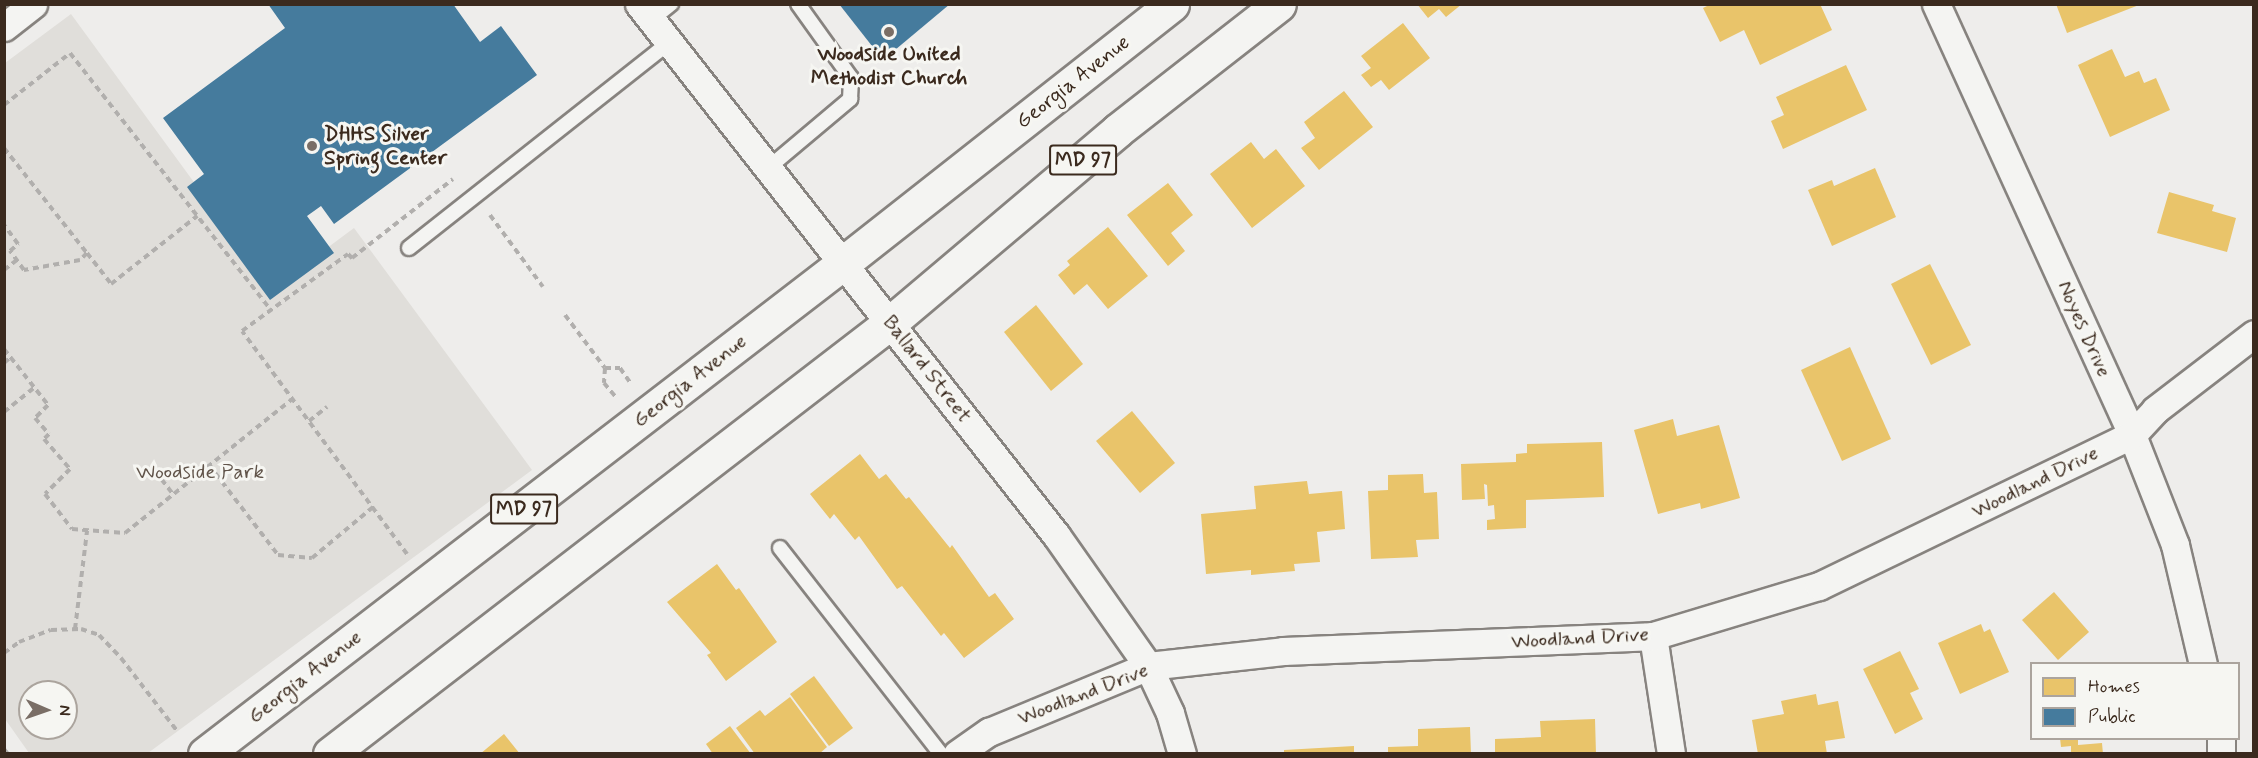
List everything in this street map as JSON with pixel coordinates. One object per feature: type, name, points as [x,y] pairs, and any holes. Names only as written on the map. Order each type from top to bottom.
[{"type":"main road","name":"Georgia Avenue","points":[[206,753],[842,264],[1172,4]]},
{"type":"main road","name":"MD 97","points":[[330,753],[891,322],[1118,130],[1279,4]]},
{"type":"street","points":[[4,27],[33,4]]},
{"type":"street","name":"Noyes Drive","points":[[1936,4],[2132,435],[2175,544],[2203,662]]},
{"type":"street","name":"Ballard Street","points":[[654,10],[669,43],[842,264],[891,322],[1056,535],[1148,666],[1170,713],[1182,753]]},
{"type":"street","name":"Woodland Drive","points":[[957,753],[988,732],[1148,666],[1283,651],[1653,636],[1819,586],[2132,435],[2155,410],[2253,334]]},
{"type":"street","points":[[1653,636],[1671,753]]},
{"type":"lane","points":[[767,169],[850,99],[851,78],[798,4]]},
{"type":"lane","points":[[409,248],[669,43]]},
{"type":"lane","points":[[780,548],[941,753]]},
{"type":"path","points":[[4,105],[70,54],[270,310]]},
{"type":"path","points":[[4,148],[111,284],[197,216]]},
{"type":"path","points":[[407,554],[242,331],[348,254],[351,258],[459,174]]},
{"type":"path","points":[[488,212],[543,287]]},
{"type":"path","points":[[4,225],[18,244],[10,251],[24,270],[80,260],[87,254]]},
{"type":"path","points":[[4,270],[17,260]]},
{"type":"path","points":[[565,315],[605,368],[604,383],[616,396]]},
{"type":"path","points":[[4,349],[48,405],[35,418],[50,434],[44,439],[70,469],[45,494],[72,529],[125,533],[292,399]]},
{"type":"path","points":[[4,363],[11,357]]},
{"type":"path","points":[[605,368],[620,368],[631,384]]},
{"type":"path","points":[[4,412],[34,388]]},
{"type":"path","points":[[309,421],[327,407]]},
{"type":"path","points":[[210,465],[278,555],[312,558],[373,507]]},
{"type":"path","points":[[155,471],[174,495]]},
{"type":"path","points":[[75,628],[87,531]]},
{"type":"path","points":[[4,653],[32,635],[51,630],[75,628],[99,635],[121,658],[178,732]]},
{"type":"path","points":[[4,749],[8,753]]},
{"type":"shaded area","name":"Woodside Park","points":[[71,14],[272,289],[354,228],[532,470],[148,753],[29,753],[20,740],[78,740],[78,680],[18,680],[18,737],[5,719],[5,63]]},
{"type":"building: Homes","points":[[1417,4],[1462,4],[1446,17],[1439,9],[1428,18]]},
{"type":"building: Homes","points":[[1711,4],[1820,4],[1832,30],[1760,65],[1744,30],[1720,42],[1703,8]]},
{"type":"building: Homes","points":[[2056,4],[2139,4],[2139,5],[2067,33]]},
{"type":"building: Homes","points":[[1403,23],[1430,58],[1389,90],[1381,80],[1371,87],[1361,75],[1371,68],[1361,56]]},
{"type":"building: Homes","points":[[2112,49],[2125,77],[2139,71],[2144,83],[2156,78],[2170,110],[2110,137],[2078,65]]},
{"type":"building: Homes","points":[[1846,65],[1867,110],[1783,149],[1771,121],[1784,115],[1776,97]]},
{"type":"building: Homes","points":[[1344,91],[1373,127],[1319,170],[1301,148],[1315,138],[1304,122]]},
{"type":"building: Homes","points":[[1251,142],[1264,159],[1276,149],[1305,186],[1252,228],[1210,174]]},
{"type":"building: Homes","points":[[1875,168],[1896,217],[1832,246],[1808,190],[1832,180],[1834,186]]},
{"type":"building: Homes","points":[[1168,183],[1193,215],[1171,233],[1185,251],[1168,266],[1127,215]]},
{"type":"building: Homes","points":[[2169,192],[2214,205],[2212,211],[2236,218],[2227,252],[2157,233]]},
{"type":"building: Homes","points":[[1108,227],[1148,276],[1108,309],[1087,284],[1074,295],[1058,275],[1070,265],[1067,261]]},
{"type":"building: Homes","points":[[1930,264],[1971,345],[1931,365],[1891,284]]},
{"type":"building: Homes","points":[[1036,305],[1083,364],[1051,391],[1004,332]]},
{"type":"building: Homes","points":[[1850,347],[1891,439],[1842,461],[1801,370]]},
{"type":"building: Homes","points":[[1132,411],[1175,463],[1140,493],[1096,441]]},
{"type":"building: Homes","points":[[1673,419],[1677,436],[1719,425],[1740,498],[1701,509],[1700,503],[1658,514],[1634,430]]},
{"type":"building: Homes","points":[[1602,442],[1604,497],[1526,500],[1526,528],[1487,530],[1487,520],[1495,519],[1494,505],[1488,506],[1487,485],[1484,484],[1485,499],[1462,500],[1461,464],[1516,462],[1516,454],[1527,453],[1527,444]]},
{"type":"building: Homes","points":[[860,454],[879,479],[886,474],[906,499],[909,497],[950,548],[952,545],[989,597],[995,593],[1014,619],[964,658],[944,633],[941,636],[902,586],[897,589],[859,536],[855,540],[834,514],[830,519],[810,494]]},
{"type":"building: Homes","points":[[1423,474],[1424,493],[1437,492],[1439,539],[1416,540],[1418,557],[1371,559],[1368,491],[1388,490],[1388,475]]},
{"type":"building: Homes","points":[[1307,481],[1309,494],[1342,491],[1345,529],[1317,532],[1320,562],[1294,564],[1295,571],[1251,575],[1251,570],[1206,574],[1201,514],[1256,509],[1254,486]]},
{"type":"building: Homes","points":[[717,564],[736,590],[739,588],[777,642],[726,681],[707,655],[711,653],[667,602]]},
{"type":"building: Homes","points":[[2054,592],[2089,632],[2058,660],[2022,620]]},
{"type":"building: Homes","points":[[1981,624],[1984,632],[1990,629],[2009,672],[1960,694],[1938,643]]},
{"type":"building: Homes","points":[[1900,651],[1919,689],[1910,693],[1923,719],[1895,734],[1863,669]]},
{"type":"building: Homes","points":[[814,676],[853,728],[829,746],[790,694]]},
{"type":"building: Homes","points":[[1816,694],[1818,705],[1838,701],[1845,738],[1825,741],[1827,754],[1758,754],[1752,720],[1784,714],[1781,701]]},
{"type":"building: Homes","points":[[790,697],[827,747],[819,754],[755,754],[736,728],[760,710],[765,716]]},
{"type":"building: Homes","points":[[1595,719],[1596,754],[1495,754],[1495,739],[1541,737],[1540,721]]},
{"type":"building: Homes","points":[[730,726],[751,754],[713,754],[706,744]]},
{"type":"building: Homes","points":[[1470,727],[1471,754],[1388,754],[1388,747],[1418,746],[1418,729]]},
{"type":"building: Homes","points":[[504,734],[520,754],[480,754]]},
{"type":"building: Homes","points":[[2060,740],[2078,740],[2078,745],[2102,743],[2103,754],[2071,754],[2071,746],[2061,747]]},
{"type":"building: Homes","points":[[1354,746],[1354,754],[1284,754],[1284,750]]},
{"type":"building: Public","name":"DHHS Silver Spring Center","points":[[268,4],[453,4],[480,42],[501,26],[537,75],[334,224],[321,206],[307,216],[334,253],[270,300],[187,187],[204,174],[163,118],[285,28]]},
{"type":"building: Public","name":"Woodside United Methodist Church","points":[[839,4],[950,4],[883,60]]},
{"type":"place","name":"Woodside United Methodist Church","points":[[889,32]]},
{"type":"place","name":"DHHS Silver Spring Center","points":[[312,146]]}]
